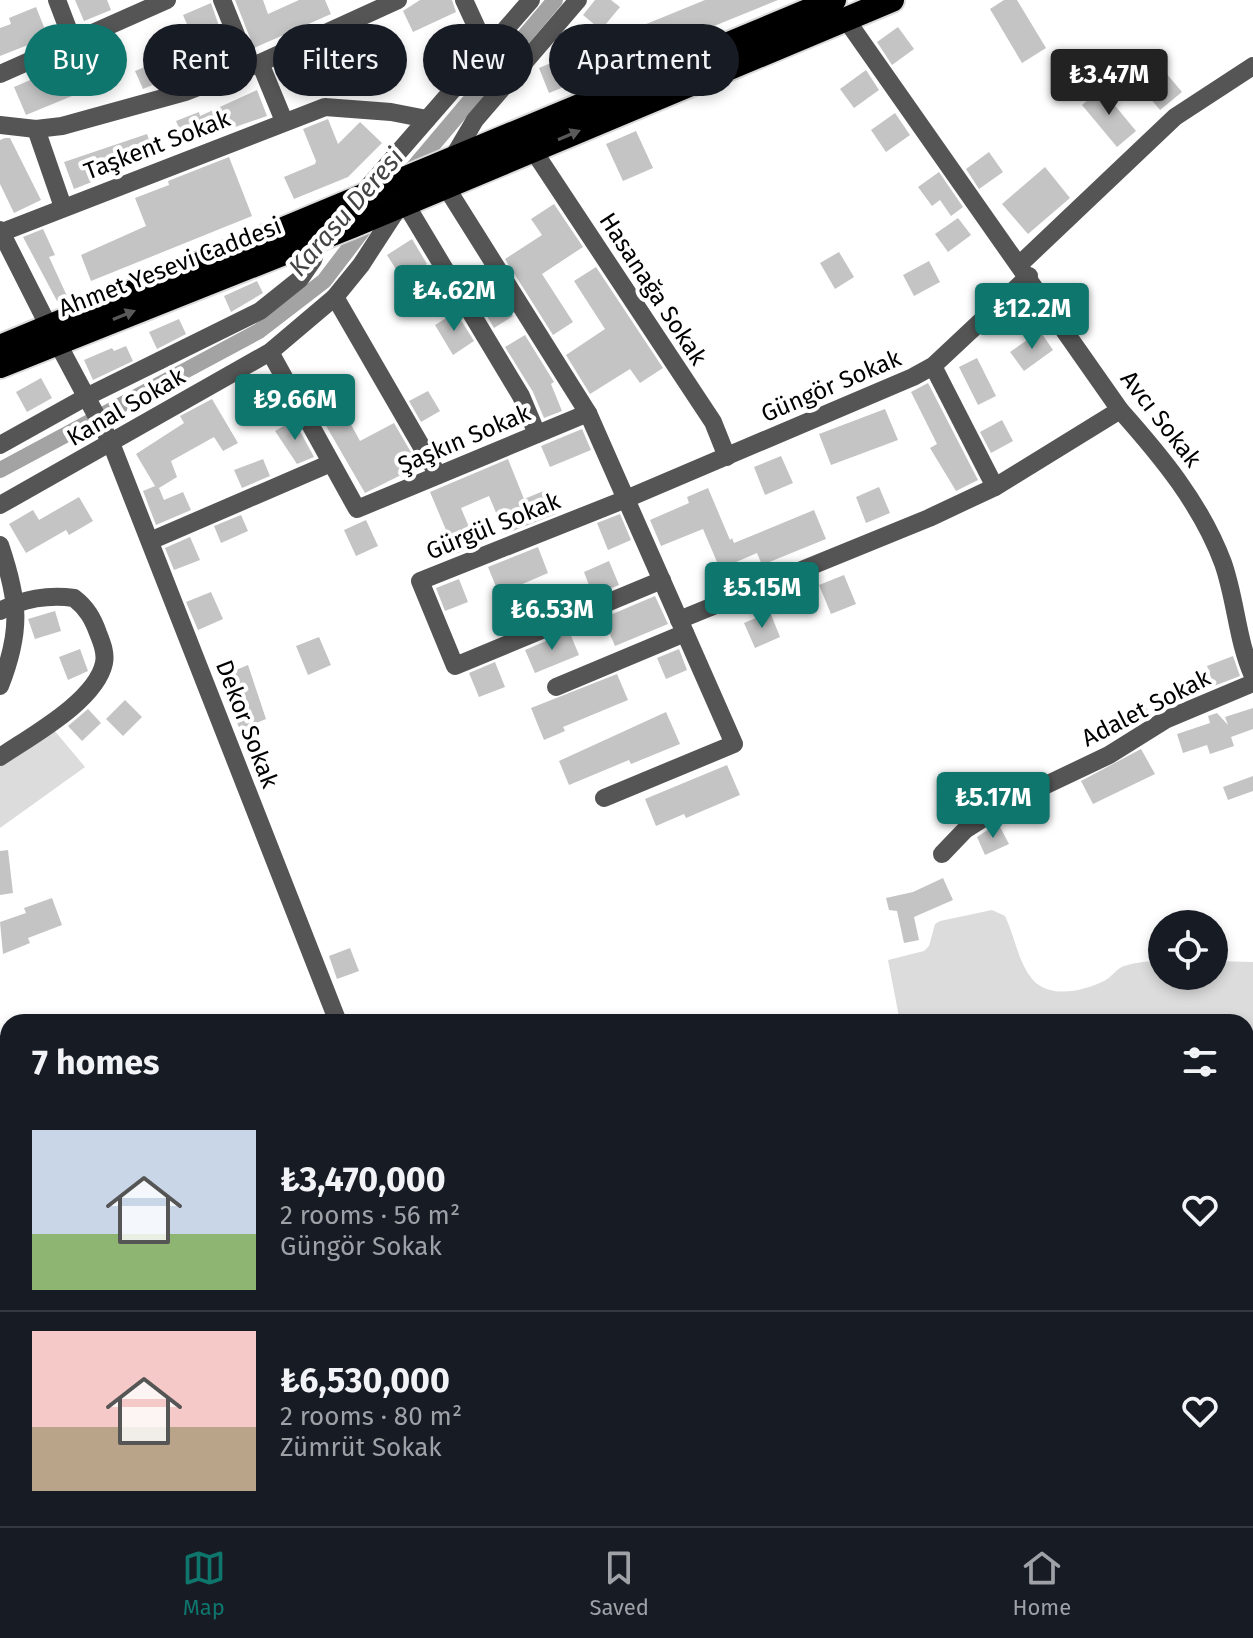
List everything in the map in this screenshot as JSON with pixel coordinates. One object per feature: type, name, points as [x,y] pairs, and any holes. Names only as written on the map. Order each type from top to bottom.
[{"type":"highway","name":"Ahmet Yesevi Caddesi","points":[[0,366],[53,334],[452,159],[828,6],[892,0]]},
{"type":"highway","name":"Ahmet Yesevi Caddesi","points":[[0,347],[53,334],[352,226],[533,150],[828,6]]},
{"type":"street","points":[[57,0],[66,24]]},
{"type":"street","points":[[113,24],[167,0]]},
{"type":"street","points":[[222,0],[234,24]]},
{"type":"street","points":[[257,64],[398,0]]},
{"type":"street","points":[[464,0],[475,24]]},
{"type":"street","points":[[510,24],[531,0]]},
{"type":"street","points":[[452,159],[475,120],[578,0]]},
{"type":"street","name":"Avcı Sokak","points":[[828,6],[1024,270],[1120,410],[1162,456],[1209,534],[1230,585],[1237,629],[1253,676]]},
{"type":"street","points":[[0,74],[24,63]]},
{"type":"street","name":"Güngör Sokak","points":[[626,499],[933,366],[1175,117],[1253,66]]},
{"type":"street","points":[[257,69],[284,121]]},
{"type":"street","points":[[0,125],[36,129],[62,126],[171,96]]},
{"type":"street","points":[[358,199],[447,96]]},
{"type":"street","name":"Taşkent Sokak","points":[[0,232],[325,107],[391,112],[427,119]]},
{"type":"street","points":[[36,129],[63,207]]},
{"type":"street","name":"Hasanağa Sokak","points":[[533,150],[713,422],[727,457]]},
{"type":"street","points":[[446,187],[588,413],[734,744],[604,798]]},
{"type":"street","points":[[403,204],[521,396],[537,434]]},
{"type":"street","name":"Kanal Sokak","points":[[0,505],[270,352],[335,297],[403,204]]},
{"type":"street","name":"Dekor Sokak","points":[[0,232],[111,443],[335,1014]]},
{"type":"street","points":[[0,445],[86,397],[273,302],[307,270],[320,238]]},
{"type":"street","points":[[335,297],[438,475]]},
{"type":"street","points":[[150,541],[331,463],[270,352]]},
{"type":"street","points":[[933,366],[995,487]]},
{"type":"street","points":[[556,687],[682,626],[995,487],[1120,410]]},
{"type":"street","name":"Şaşkın Sokak","points":[[331,463],[357,509],[588,413]]},
{"type":"street","name":"Gürgül Sokak","points":[[626,499],[420,581],[455,666],[662,580]]},
{"type":"street","points":[[0,545],[15,642],[0,686]]},
{"type":"street","points":[[0,757],[80,699],[97,680],[105,660],[91,615],[74,598],[52,597],[8,606]]},
{"type":"street","name":"Adalet Sokak","points":[[942,854],[965,830],[1006,804],[1109,755],[1165,720],[1253,683]]},
{"type":"shaded area","points":[[49,724],[85,767],[0,828],[0,757]]},
{"type":"shaded area","points":[[992,910],[1005,916],[1028,973],[1048,990],[1087,988],[1104,981],[1124,966],[1148,962],[1148,990],[1228,990],[1228,961],[1253,962],[1253,1014],[898,1014],[888,960],[924,951],[929,946],[935,924]]},
{"type":"building","points":[[75,0],[107,0],[111,10],[84,21]]},
{"type":"building","points":[[235,0],[263,0],[268,14],[299,0],[325,0],[331,14],[308,24],[273,24],[273,40],[257,47],[257,24],[244,24]]},
{"type":"building","points":[[420,0],[452,0],[456,12],[430,24],[423,24],[423,27],[413,32],[403,11]]},
{"type":"building","points":[[595,0],[611,0],[620,7],[606,24],[594,24],[583,15]]},
{"type":"building","points":[[705,0],[778,0],[719,24],[646,24]]},
{"type":"building","points":[[1004,0],[1017,0],[1046,48],[1022,63],[990,9]]},
{"type":"building","points":[[211,3],[218,24],[187,24],[183,15]]},
{"type":"building","points":[[36,7],[43,24],[24,24],[24,46],[0,56],[0,28],[11,24],[9,18]]},
{"type":"building","points":[[898,27],[914,49],[892,65],[877,42]]},
{"type":"building","points":[[549,64],[549,93],[539,68]]},
{"type":"building","points":[[1160,66],[1182,92],[1160,110],[1139,85]]},
{"type":"building","points":[[143,68],[143,89],[135,71]]},
{"type":"building","points":[[866,70],[879,90],[854,108],[840,89]]},
{"type":"building","points":[[24,83],[24,96],[72,96],[26,115],[14,87]]},
{"type":"building","points":[[1105,86],[1115,99],[1112,102],[1136,131],[1117,147],[1082,105]]},
{"type":"building","points":[[257,90],[267,116],[186,144],[176,121],[199,112],[200,116],[244,96],[257,96]]},
{"type":"building","points":[[895,113],[910,135],[886,152],[871,130]]},
{"type":"building","points":[[328,119],[338,144],[360,122],[382,143],[348,177],[294,199],[284,177],[316,161],[303,129]]},
{"type":"building","points":[[636,131],[653,168],[623,181],[606,144]]},
{"type":"building","points":[[147,134],[155,157],[74,189],[64,162]]},
{"type":"building","points":[[10,138],[41,200],[14,213],[0,184],[0,140]]},
{"type":"building","points":[[989,152],[1003,172],[979,189],[966,169]]},
{"type":"building","points":[[229,157],[252,216],[91,281],[81,255],[146,226],[135,198]]},
{"type":"building","points":[[1045,167],[1070,198],[1028,234],[1002,204]]},
{"type":"building","points":[[939,172],[963,207],[951,216],[940,200],[932,206],[918,187]]},
{"type":"building","points":[[554,204],[583,247],[542,274],[573,322],[553,335],[505,259],[542,235],[531,219]]},
{"type":"building","points":[[958,218],[971,235],[948,252],[935,234]]},
{"type":"building","points":[[43,229],[55,255],[49,257],[67,296],[57,301],[23,237]]},
{"type":"building","points":[[412,239],[427,264],[402,279],[387,255]]},
{"type":"building","points":[[839,252],[854,277],[835,289],[820,263]]},
{"type":"building","points":[[929,261],[940,282],[914,296],[903,275]]},
{"type":"building","points":[[596,267],[663,368],[640,383],[630,369],[590,394],[566,355],[605,329],[574,281]]},
{"type":"building","points":[[485,272],[513,316],[494,328],[467,283]]},
{"type":"building","points":[[257,281],[263,293],[231,312],[224,296]]},
{"type":"building","points":[[456,312],[474,341],[453,355],[435,325]]},
{"type":"building","points":[[179,319],[186,334],[157,349],[149,332]]},
{"type":"building","points":[[1040,331],[1053,350],[1024,371],[1010,352]]},
{"type":"building","points":[[525,335],[554,382],[551,384],[562,411],[544,418],[533,392],[505,347]]},
{"type":"building","points":[[126,346],[133,361],[93,380],[84,360],[112,348],[114,351]]},
{"type":"building","points":[[977,358],[996,396],[978,405],[959,367]]},
{"type":"building","points":[[324,375],[360,441],[394,423],[419,466],[365,493],[303,386]]},
{"type":"building","points":[[41,378],[52,398],[27,412],[16,392]]},
{"type":"building","points":[[928,383],[978,480],[956,491],[930,448],[937,444],[911,392]]},
{"type":"building","points":[[428,391],[440,411],[421,422],[409,401]]},
{"type":"building","points":[[212,399],[238,443],[223,451],[214,437],[171,461],[177,477],[159,488],[164,500],[183,492],[191,510],[156,525],[143,491],[155,486],[136,454],[184,423],[180,416]]},
{"type":"building","points":[[885,409],[898,440],[831,465],[819,434]]},
{"type":"building","points":[[294,420],[314,457],[297,464],[275,431]]},
{"type":"building","points":[[1002,420],[1013,441],[991,453],[980,432]]},
{"type":"building","points":[[582,429],[591,450],[550,467],[541,446]]},
{"type":"building","points":[[781,456],[793,483],[765,495],[754,467]]},
{"type":"building","points":[[263,459],[270,476],[242,488],[234,470]]},
{"type":"building","points":[[508,459],[524,499],[546,490],[556,514],[505,534],[489,496],[461,508],[477,546],[449,556],[439,533],[446,530],[430,492]]},
{"type":"building","points":[[879,487],[890,513],[866,523],[856,497]]},
{"type":"building","points":[[708,488],[734,543],[814,510],[826,539],[762,565],[757,553],[720,569],[703,529],[661,546],[650,520],[689,503],[687,497]]},
{"type":"building","points":[[79,497],[93,521],[69,535],[66,530],[26,553],[9,524],[33,510],[39,520]]},
{"type":"building","points":[[620,514],[631,540],[608,550],[597,523]]},
{"type":"building","points":[[241,515],[248,531],[221,543],[214,526]]},
{"type":"building","points":[[366,520],[378,546],[356,556],[344,530]]},
{"type":"building","points":[[190,537],[200,560],[174,570],[165,548]]},
{"type":"building","points":[[538,547],[548,573],[499,594],[488,567]]},
{"type":"building","points":[[609,561],[619,585],[593,596],[584,572]]},
{"type":"building","points":[[844,575],[856,604],[831,614],[819,585]]},
{"type":"building","points":[[459,579],[468,602],[445,611],[436,588]]},
{"type":"building","points":[[211,592],[223,619],[198,630],[186,602]]},
{"type":"building","points":[[655,596],[668,624],[615,646],[603,618]]},
{"type":"building","points":[[55,611],[61,631],[35,639],[28,619]]},
{"type":"building","points":[[770,612],[780,637],[755,648],[744,623]]},
{"type":"building","points":[[569,631],[579,655],[535,673],[525,650]]},
{"type":"building","points":[[319,637],[331,665],[308,675],[296,646]]},
{"type":"building","points":[[80,649],[88,671],[68,680],[59,657]]},
{"type":"building","points":[[679,649],[687,670],[666,679],[657,658]]},
{"type":"building","points":[[1233,656],[1240,676],[1214,686],[1207,666]]},
{"type":"building","points":[[495,662],[505,687],[479,697],[469,673]]},
{"type":"building","points":[[248,665],[266,719],[240,730],[219,677]]},
{"type":"building","points":[[617,674],[628,700],[563,727],[565,731],[544,740],[531,708]]},
{"type":"building","points":[[125,700],[142,717],[123,736],[106,719]]},
{"type":"building","points":[[1143,703],[1151,715],[1129,728],[1122,718]]},
{"type":"building","points":[[1253,708],[1253,729],[1231,737],[1234,746],[1210,754],[1207,745],[1183,753],[1177,734],[1210,723],[1208,716],[1217,713],[1228,725],[1225,717]]},
{"type":"building","points":[[88,709],[101,723],[82,741],[68,726]]},
{"type":"building","points":[[666,712],[680,744],[631,764],[629,760],[569,785],[559,761]]},
{"type":"building","points":[[1141,749],[1155,774],[1093,804],[1081,781]]},
{"type":"building","points":[[727,765],[740,795],[686,818],[684,814],[656,826],[645,799]]},
{"type":"building","points":[[1253,776],[1253,791],[1228,800],[1223,787]]},
{"type":"building","points":[[998,823],[1009,844],[985,855],[977,837]]},
{"type":"building","points":[[8,850],[13,893],[0,895],[0,851]]},
{"type":"building","points":[[943,878],[953,900],[914,917],[919,940],[904,943],[897,911],[889,910],[886,898],[913,892]]},
{"type":"building","points":[[52,898],[62,925],[28,938],[30,943],[3,954],[0,922],[26,913],[24,908]]},
{"type":"building","points":[[350,948],[359,971],[337,979],[329,956]]},
{"type":"waterway","name":"Karasu Deresi","points":[[409,173],[555,0]]},
{"type":"waterway","name":"Karasu Deresi","points":[[0,470],[259,331],[324,281],[369,222]]}]
